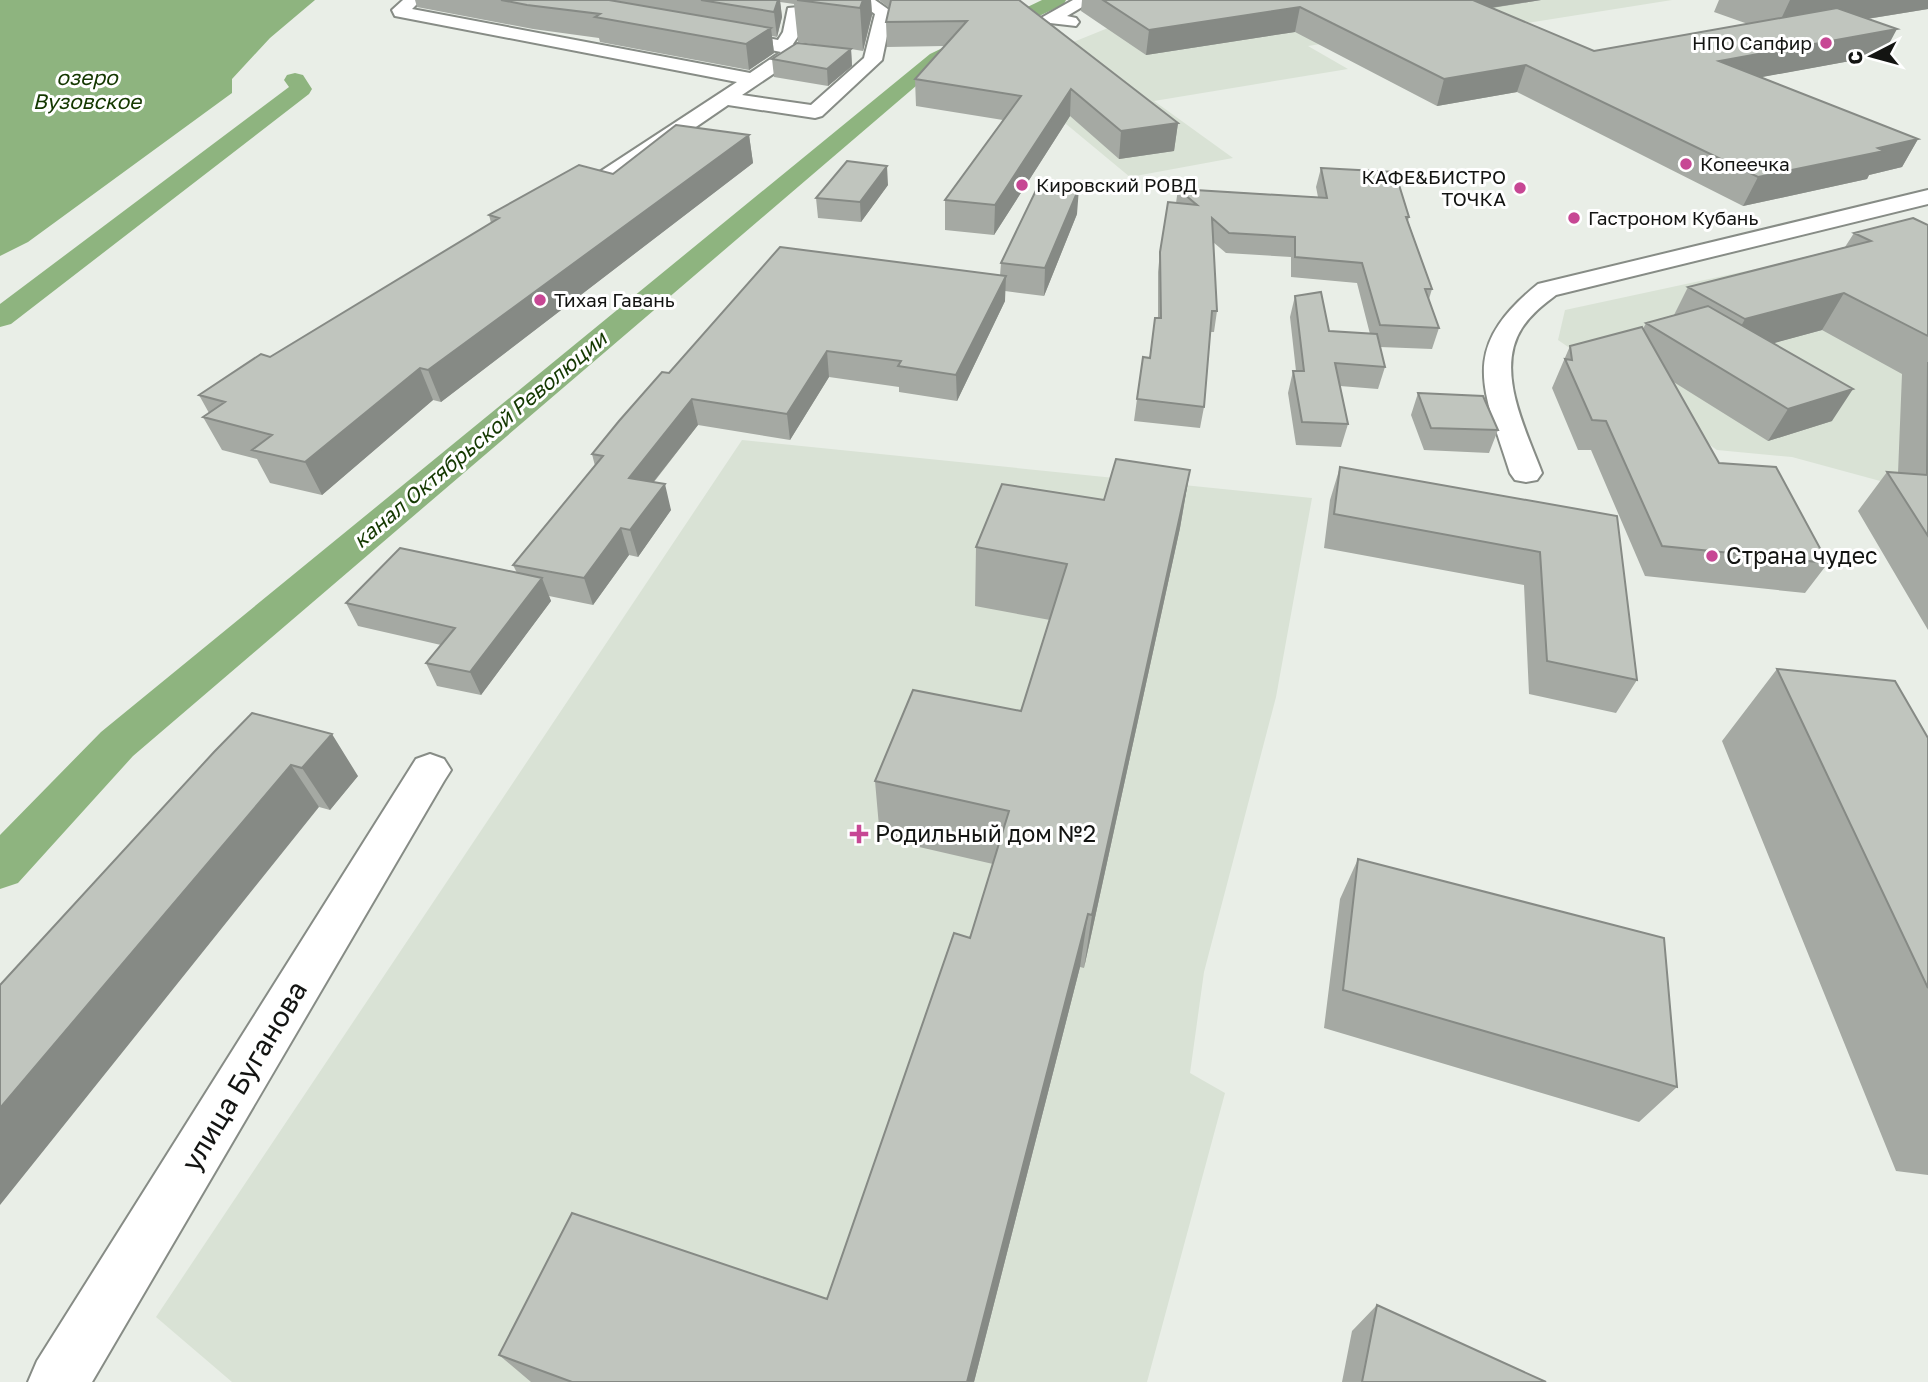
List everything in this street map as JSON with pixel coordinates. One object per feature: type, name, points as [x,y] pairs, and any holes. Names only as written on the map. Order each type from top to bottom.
[{"type":"street","points":[[413,0],[403,6],[401,12],[753,79]]},
{"type":"street","points":[[1070,22],[1050,18],[1086,0]]},
{"type":"street","points":[[727,99],[815,112],[873,60],[884,12],[869,2],[794,12],[774,8]]},
{"type":"street","points":[[794,12],[792,32],[795,50]]},
{"type":"street","points":[[539,37],[563,24]]},
{"type":"street","points":[[705,32],[795,50]]},
{"type":"street","points":[[606,178],[727,99],[795,50]]},
{"type":"street","points":[[846,57],[873,60]]},
{"type":"street","points":[[1526,473],[1496,375],[1498,349],[1507,326],[1524,305],[1547,289],[1928,197]]},
{"type":"street","name":"улица Буганова","points":[[58,1382],[430,771]]},
{"type":"shaded area","points":[[1219,0],[1672,0],[1489,29],[1470,20],[1308,46],[1348,69],[1154,101],[1233,158],[1130,177],[1002,71],[1108,28]]},
{"type":"shaded area","points":[[1862,246],[1928,277],[1928,494],[1792,457],[1717,450],[1558,340],[1565,310]]},
{"type":"shaded area","name":"Родильный дом №2","points":[[742,440],[1312,498],[1276,697],[1204,972],[1190,1073],[1225,1093],[1147,1382],[232,1382],[156,1317]]},
{"type":"water","name":"озеро Вузовское","points":[[0,0],[315,0],[270,38],[232,79],[232,93],[28,242],[0,256]]},
{"type":"building","points":[[501,0],[609,0],[771,28],[746,44],[595,17],[600,14]]},
{"type":"building","points":[[701,0],[778,0],[774,12]]},
{"type":"building","points":[[797,0],[863,0],[860,8]]},
{"type":"building","points":[[891,0],[1019,0],[1178,123],[1121,131],[1071,89],[995,205],[945,200],[1021,96],[915,79],[967,21],[886,22]]},
{"type":"building","points":[[1103,0],[1473,0],[1594,51],[1837,8],[1897,29],[1719,61],[1918,139],[1878,148],[1884,151],[1758,177],[1526,65],[1444,79],[1300,7],[1149,30]]},
{"type":"building","points":[[797,43],[851,49],[827,69],[772,59]]},
{"type":"building","points":[[676,125],[749,135],[428,370],[420,368],[305,462],[252,450],[272,435],[203,417],[225,402],[199,395],[261,354],[270,357],[499,218],[489,215],[579,165],[613,174]]},
{"type":"building","points":[[847,161],[887,166],[860,202],[816,198]]},
{"type":"building","points":[[1321,168],[1395,172],[1409,217],[1406,217],[1432,289],[1425,289],[1439,328],[1380,325],[1362,263],[1295,257],[1295,237],[1229,233],[1212,218],[1217,311],[1212,311],[1204,407],[1137,399],[1143,357],[1150,358],[1155,318],[1161,318],[1160,252],[1168,202],[1197,205],[1178,189],[1327,198]]},
{"type":"building","points":[[1039,184],[1079,188],[1045,268],[1001,263]]},
{"type":"building","points":[[1913,218],[1928,225],[1928,336],[1844,293],[1745,319],[1688,287],[1871,241],[1854,233]]},
{"type":"building","points":[[780,247],[1006,276],[956,375],[898,366],[901,361],[827,351],[787,414],[692,399],[629,478],[665,484],[630,530],[621,528],[584,578],[513,565],[603,456],[592,454],[619,421],[662,372],[669,373]]},
{"type":"building","points":[[1321,292],[1329,331],[1377,334],[1385,367],[1335,363],[1348,424],[1302,422],[1293,371],[1304,371],[1295,296]]},
{"type":"building","points":[[1708,306],[1853,389],[1788,409],[1646,323]]},
{"type":"building","points":[[1642,327],[1719,463],[1776,467],[1828,563],[1662,546],[1606,421],[1592,420],[1565,359],[1572,360],[1570,346]]},
{"type":"building","points":[[1928,362],[1928,536],[1887,472],[1927,475]]},
{"type":"building","points":[[1418,393],[1483,396],[1498,430],[1431,428]]},
{"type":"building","points":[[1116,459],[1190,470],[1092,915],[1088,914],[967,1382],[572,1382],[499,1355],[572,1213],[827,1299],[954,933],[970,938],[1009,811],[875,781],[913,690],[1021,711],[1067,564],[976,547],[1002,484],[1104,500]]},
{"type":"building","points":[[1340,467],[1617,516],[1637,680],[1547,661],[1540,552],[1334,514]]},
{"type":"building","points":[[400,548],[542,578],[470,672],[426,663],[455,628],[346,603]]},
{"type":"building","points":[[1777,669],[1895,681],[1928,738],[1928,988]]},
{"type":"building","points":[[252,713],[332,734],[302,768],[291,765],[0,1108],[0,985]]},
{"type":"building","points":[[1358,859],[1664,938],[1677,1087],[1343,990]]},
{"type":"building","points":[[1377,1305],[1546,1382],[1362,1382]]},
{"type":"waterway","name":"канал Октябрьской Революции","points":[[0,868],[117,744],[937,58],[1057,0]]},
{"type":"waterway","points":[[0,318],[301,89],[295,80]]},
{"type":"place","name":"НПО Сапфир","points":[[1826,43]]},
{"type":"place","name":"Копеечка","points":[[1686,164]]},
{"type":"place","name":"Кировский РОВД","points":[[1022,185]]},
{"type":"place","name":"КАФЕ&БИСТРО ТОЧКА","points":[[1520,188]]},
{"type":"place","name":"Гастроном Кубань","points":[[1574,218]]},
{"type":"place","name":"Тихая Гавань","points":[[540,300]]},
{"type":"place","name":"Страна чудес","points":[[1712,556]]},
{"type":"place","name":"Родильный дом №2","points":[[859,834]]}]
